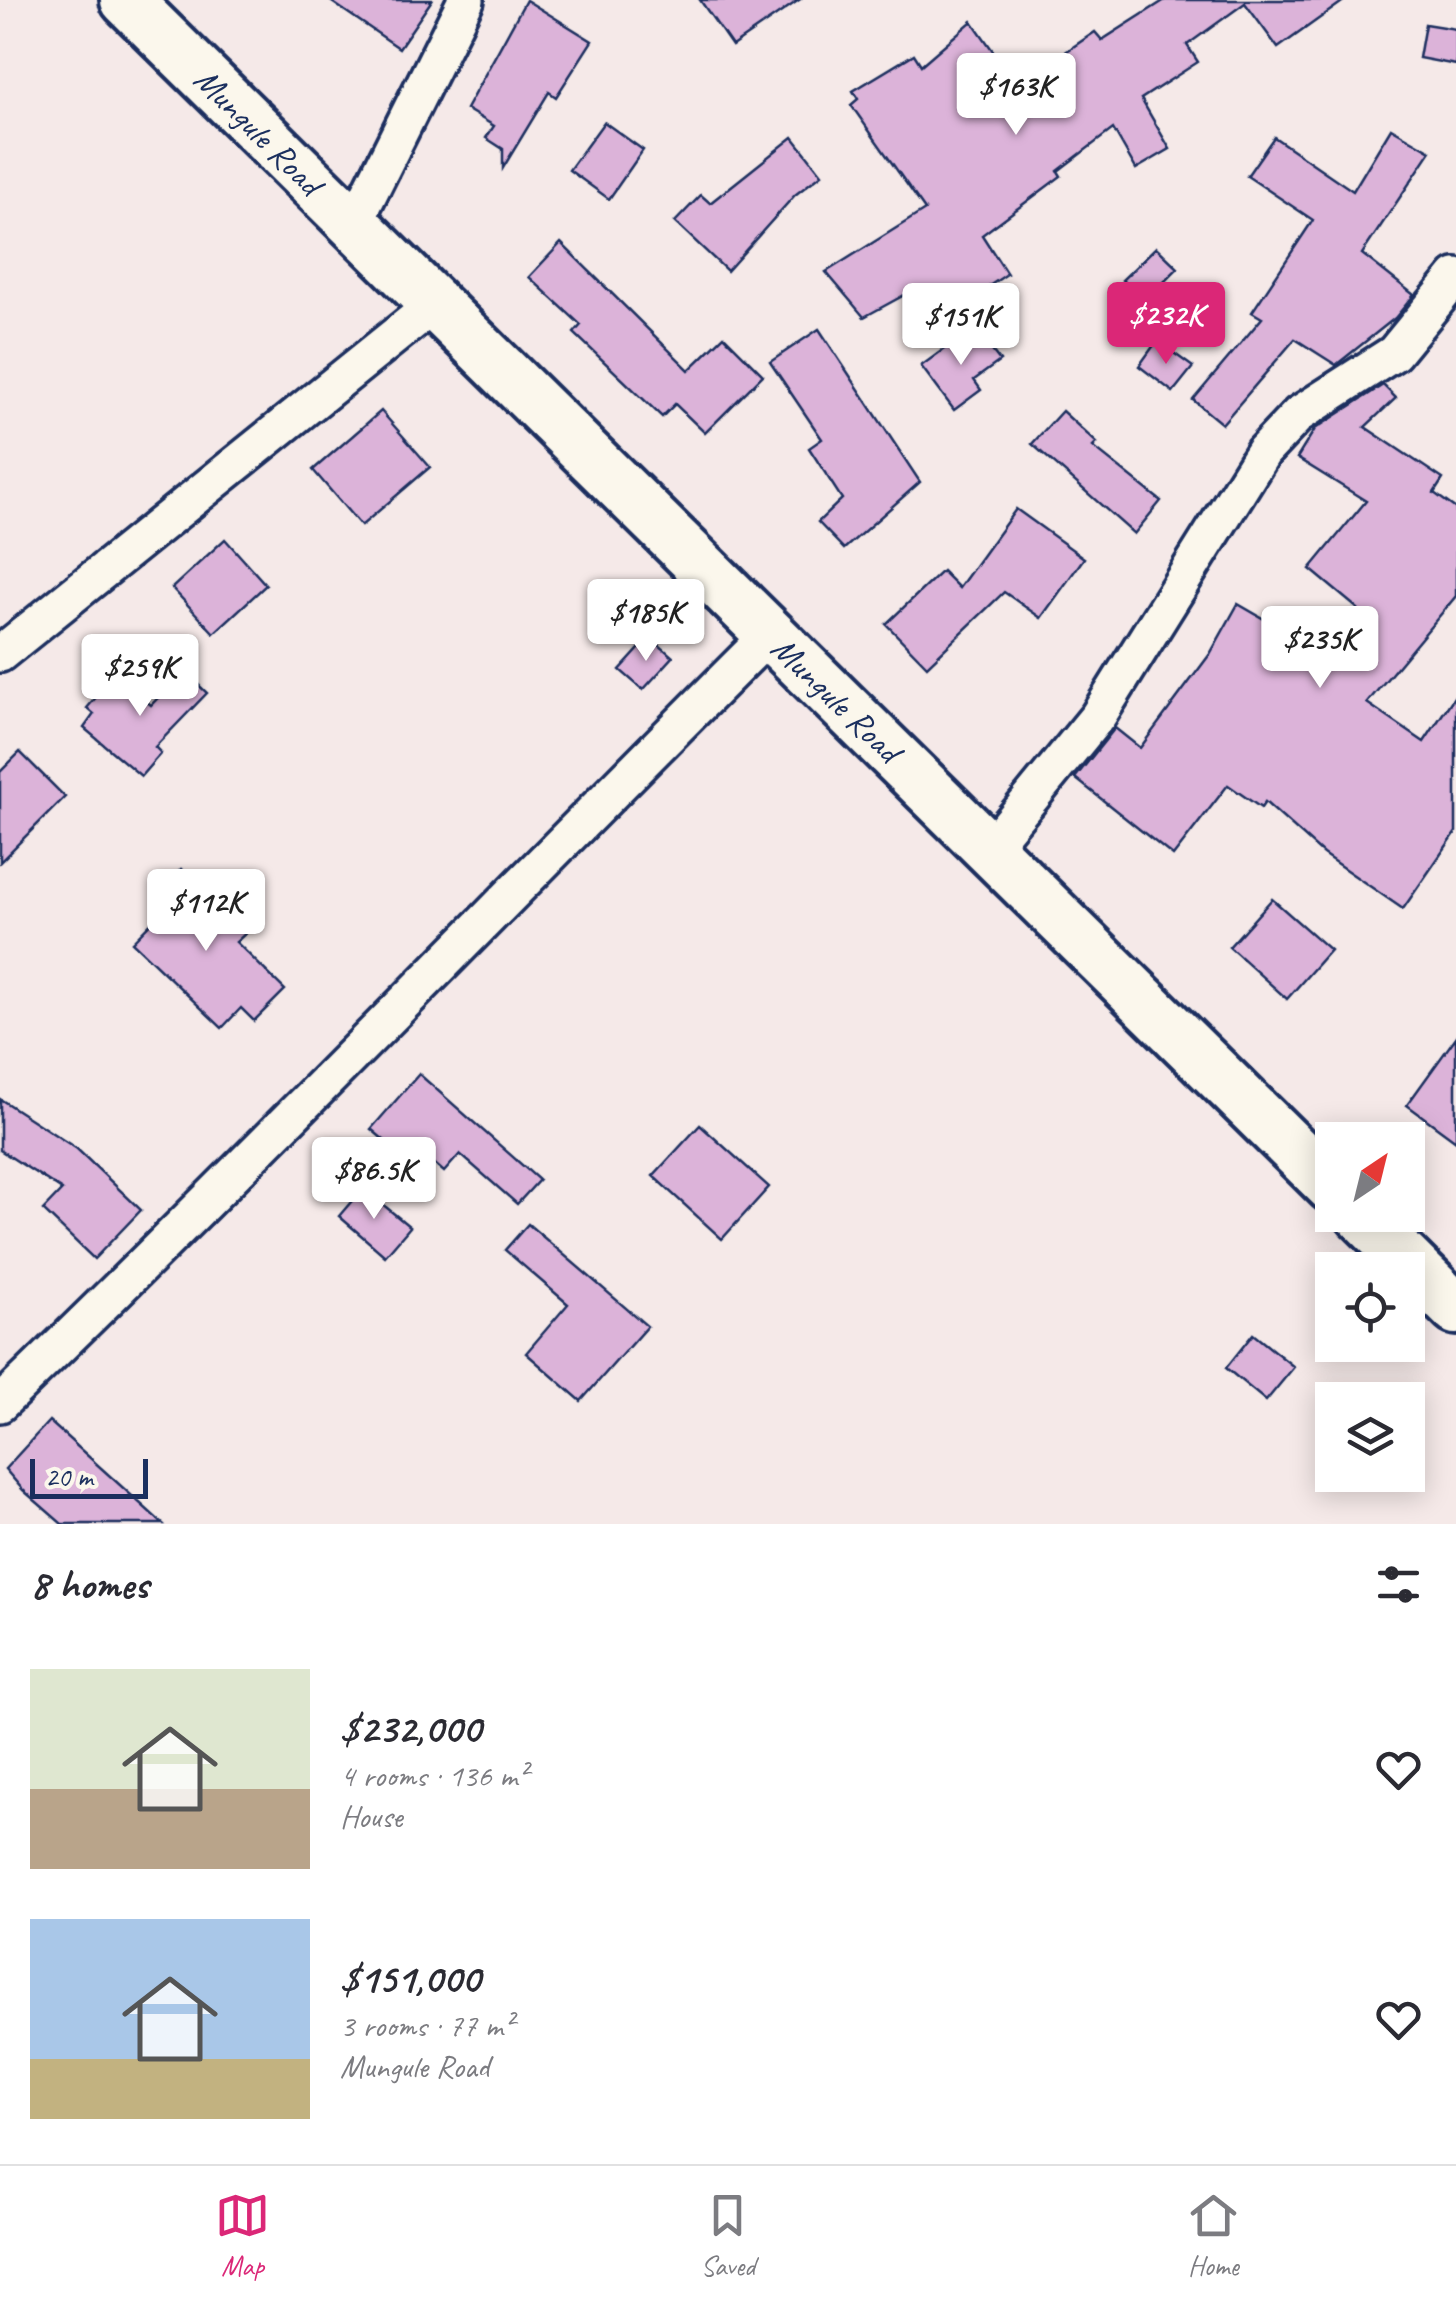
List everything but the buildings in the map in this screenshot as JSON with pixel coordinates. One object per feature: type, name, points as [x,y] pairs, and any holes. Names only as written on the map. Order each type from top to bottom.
[{"type":"street","name":"Mungule Road","points":[[126,0],[432,306],[1315,1170]]},
{"type":"street","points":[[353,226],[466,0]]},
{"type":"street","points":[[990,848],[1098,716],[1263,452],[1299,414],[1394,352],[1456,277]]},
{"type":"street","points":[[0,654],[432,306]]},
{"type":"street","points":[[0,1404],[264,1148],[514,889],[770,634]]},
{"type":"street","points":[[1377,1232],[1456,1310]]}]
